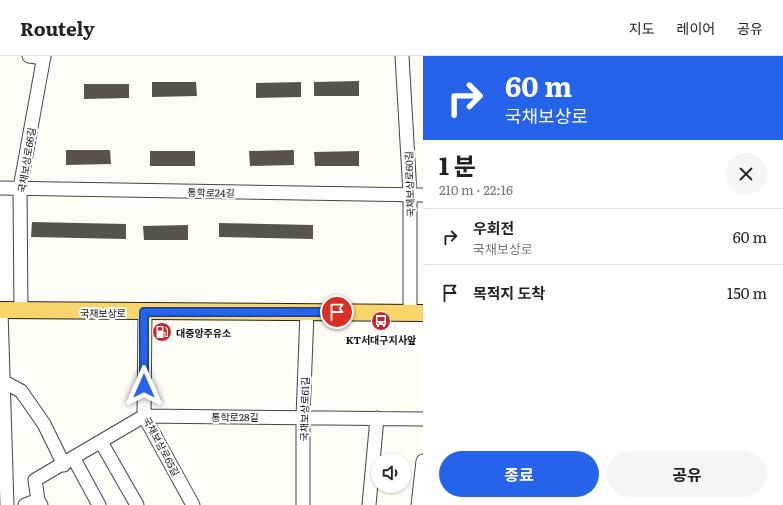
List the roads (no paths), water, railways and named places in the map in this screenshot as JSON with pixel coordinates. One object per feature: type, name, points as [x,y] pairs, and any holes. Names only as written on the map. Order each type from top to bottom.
[{"type":"main road","name":"국채보상로","points":[[1,310],[417,313]]},
{"type":"street","name":"국채보상로66길","points":[[21,311],[20,188],[44,57],[29,56]]},
{"type":"street","name":"국채보상로60길","points":[[402,56],[416,195],[417,313]]},
{"type":"street","name":"통학로24길","points":[[0,188],[416,195]]},
{"type":"street","points":[[1,310],[4,382],[3,429],[7,505]]},
{"type":"street","name":"국채보상로65길","points":[[144,312],[144,416],[193,505]]},
{"type":"street","name":"국채보상로61길","points":[[303,505],[303,417],[307,312]]},
{"type":"street","points":[[4,382],[21,391],[99,505]]},
{"type":"street","points":[[25,505],[39,502],[35,480],[69,462],[144,416]]},
{"type":"street","name":"통학로28길","points":[[144,416],[423,419]]},
{"type":"street","points":[[369,505],[377,418]]},
{"type":"street","points":[[101,442],[137,505]]},
{"type":"street","points":[[418,505],[423,461]]},
{"type":"place","name":"KT서대구지사앞","points":[[381,321]]},
{"type":"place","name":"대중앙주유소","points":[[162,332]]}]
